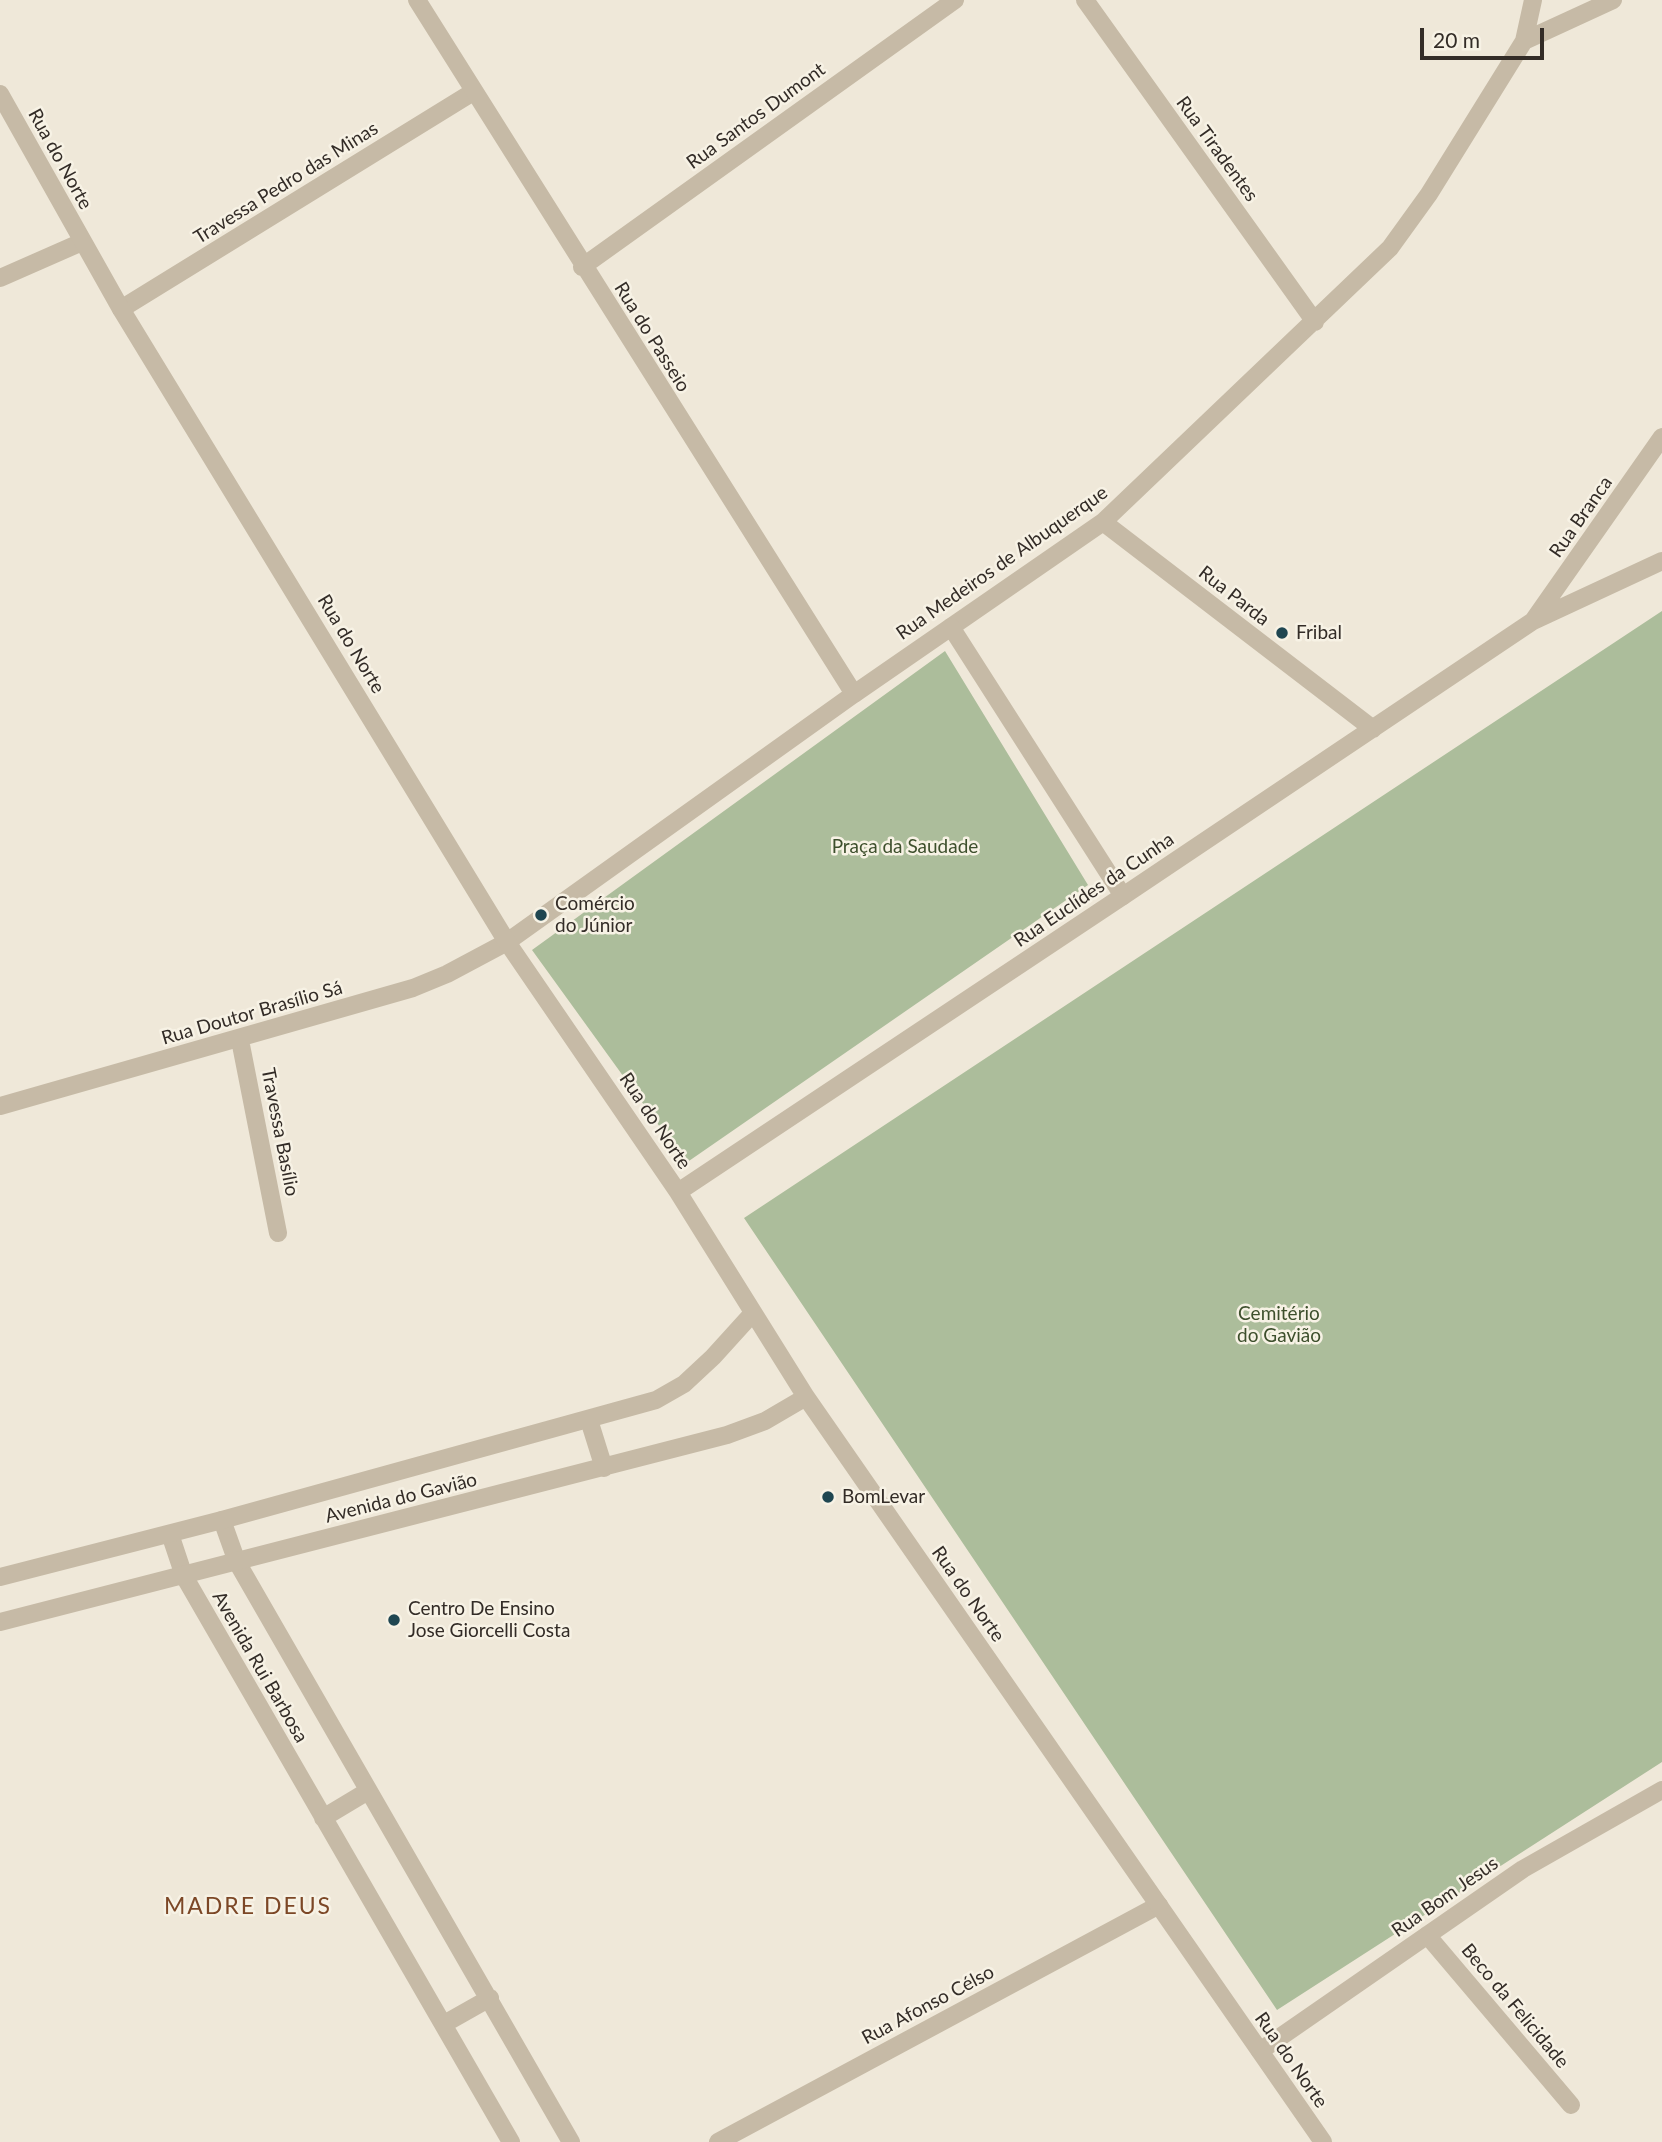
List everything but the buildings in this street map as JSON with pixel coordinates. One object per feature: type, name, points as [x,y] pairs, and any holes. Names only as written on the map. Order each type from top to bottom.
[{"type":"street","name":"Rua do Passeio","points":[[417,0],[582,267],[854,694]]},
{"type":"street","name":"Rua Santos Dumont","points":[[582,267],[954,0]]},
{"type":"street","name":"Rua Tiradentes","points":[[1085,0],[1315,322]]},
{"type":"street","points":[[1524,41],[1533,0]]},
{"type":"street","points":[[1524,41],[1613,0]]},
{"type":"street","name":"Rua Medeiros de Albuquerque","points":[[508,942],[854,694],[1103,522],[1390,248],[1430,194],[1524,41]]},
{"type":"street","name":"Travessa Pedro das Minas","points":[[121,309],[473,92]]},
{"type":"street","name":"Rua do Norte","points":[[0,94],[121,309],[508,942],[678,1192],[806,1398],[1322,2142]]},
{"type":"street","points":[[0,278],[82,242]]},
{"type":"street","name":"Rua Branca","points":[[1534,621],[1662,437]]},
{"type":"street","name":"Rua Parda","points":[[1103,522],[1373,729]]},
{"type":"street","points":[[1534,621],[1662,561]]},
{"type":"street","name":"Rua Euclídes da Cunha","points":[[678,1192],[1534,621]]},
{"type":"street","points":[[951,627],[1122,896]]},
{"type":"street","name":"Rua Doutor Brasílio Sá","points":[[0,1106],[240,1040],[413,988],[508,942]]},
{"type":"street","name":"Travessa Basílio","points":[[240,1040],[278,1233]]},
{"type":"street","name":"Avenida do Gavião","points":[[0,1577],[222,1520],[656,1400],[684,1384],[752,1314]]},
{"type":"street","name":"Avenida do Gavião","points":[[0,1622],[727,1435],[765,1421],[806,1398]]},
{"type":"street","points":[[589,1420],[604,1468]]},
{"type":"street","name":"Avenida Rui Barbosa","points":[[222,1520],[237,1562],[571,2142]]},
{"type":"street","name":"Avenida Rui Barbosa","points":[[170,1534],[184,1576],[511,2142]]},
{"type":"street","name":"Rua Bom Jesus","points":[[1260,2051],[1523,1869],[1662,1790]]},
{"type":"street","points":[[323,1818],[368,1791]]},
{"type":"street","name":"Rua Afonso Célso","points":[[718,2142],[1159,1905]]},
{"type":"street","name":"Beco da Felicidade","points":[[1427,1935],[1571,2105]]},
{"type":"street","points":[[444,2024],[490,1998]]},
{"type":"green space","name":"Cemitério do Gavião","points":[[1662,611],[1662,1762],[1277,2010],[744,1218]]},
{"type":"green space","name":"Praça da Saudade","points":[[945,651],[1088,885],[686,1163],[532,950]]},
{"type":"place","name":"Fribal","points":[[1282,633]]},
{"type":"place","name":"Comércio do Júnior","points":[[541,915]]},
{"type":"place","name":"BomLevar","points":[[828,1497]]},
{"type":"place","name":"Centro De Ensino Jose Giorcelli Costa","points":[[394,1620]]},
{"type":"district","name":"MADRE DEUS","points":[[248,1907]]}]
